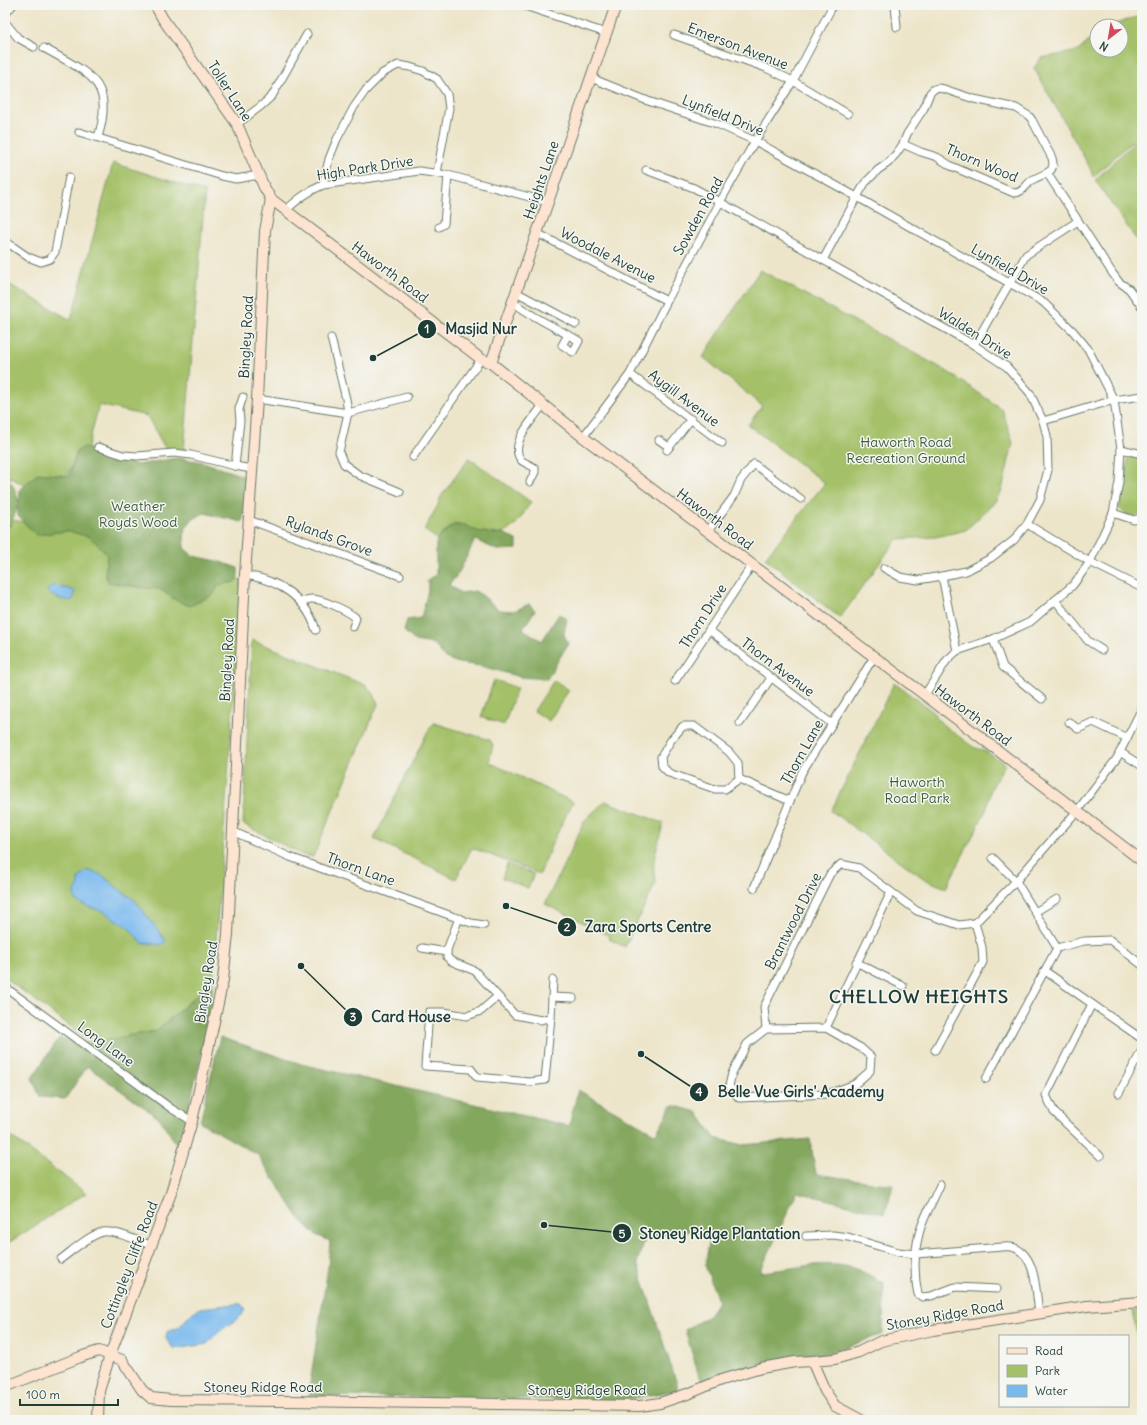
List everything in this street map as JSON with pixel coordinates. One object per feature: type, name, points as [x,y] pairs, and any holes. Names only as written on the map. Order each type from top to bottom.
[{"type":"main road","name":"Toller Lane","points":[[155,5],[163,19],[237,124],[264,188],[272,199]]},
{"type":"main road","name":"Heights Lane","points":[[491,363],[616,5]]},
{"type":"main road","name":"Haworth Road","points":[[272,199],[481,359],[491,363],[583,437],[1142,861]]},
{"type":"main road","name":"Bingley Road","points":[[192,1121],[223,980],[228,934],[245,575],[257,399],[265,231],[272,199]]},
{"type":"main road","name":"Cottingley Cliffe Road","points":[[98,1420],[100,1391],[110,1355],[171,1193],[192,1121]]},
{"type":"main road","name":"Stoney Ridge Road","points":[[110,1355],[122,1360],[142,1390],[151,1398],[171,1400],[640,1406],[660,1403],[690,1393],[721,1380],[761,1368],[795,1362],[812,1362],[834,1359],[858,1352],[881,1341],[932,1330],[1087,1306],[1142,1302]]},
{"type":"main road","points":[[5,1388],[83,1356],[99,1351],[110,1355]]},
{"type":"main road","points":[[812,1362],[825,1392],[835,1406],[862,1420]]},
{"type":"street","points":[[5,13],[14,5]]},
{"type":"street","points":[[522,5],[606,33]]},
{"type":"street","name":"Sowden Road","points":[[583,437],[630,374],[667,300],[720,202],[755,141],[793,81],[833,5]]},
{"type":"street","points":[[895,5],[897,27]]},
{"type":"street","points":[[5,22],[18,38],[34,47]]},
{"type":"street","points":[[237,124],[272,96],[308,34]]},
{"type":"street","name":"Emerson Avenue","points":[[674,34],[766,68],[793,81],[848,114]]},
{"type":"street","points":[[44,48],[83,70],[91,77],[99,89],[104,101],[104,112],[98,137]]},
{"type":"street","points":[[324,184],[329,160],[334,146],[354,108],[366,90],[383,73],[398,65],[423,71],[436,79],[447,94],[449,108],[437,173]]},
{"type":"street","name":"Lynfield Drive","points":[[591,78],[648,101],[717,124],[755,141],[857,196],[1043,302],[1088,348],[1114,400],[1121,449],[1119,482],[1113,513],[1090,562],[1073,585],[1030,622],[992,639],[957,652],[947,660],[924,696]]},
{"type":"street","points":[[823,260],[865,183],[896,154],[924,108],[930,93],[934,89],[938,88],[1016,108],[1029,116],[1052,158],[1052,167],[1047,172],[1113,274],[1119,282],[1129,289],[1142,307]]},
{"type":"street","points":[[79,132],[222,176],[236,178],[259,174]]},
{"type":"street","name":"Thorn Wood","points":[[903,144],[937,157],[952,166],[1014,193],[1021,191],[1032,180],[1047,172]]},
{"type":"street","name":"Walden Drive","points":[[646,170],[694,188],[974,345],[1007,367],[1030,394],[1043,421],[1047,436],[1048,470],[1040,500],[1027,524],[1014,540],[991,558],[966,571],[918,580],[900,577],[884,568]]},
{"type":"street","name":"High Park Drive","points":[[286,210],[298,198],[324,184],[419,171],[448,175],[548,202]]},
{"type":"street","points":[[439,227],[444,224],[448,175]]},
{"type":"street","points":[[5,241],[28,257],[41,262],[50,259],[55,252],[69,177]]},
{"type":"street","points":[[974,345],[1009,282],[1026,255],[1078,221]]},
{"type":"street","name":"Woodale Avenue","points":[[537,234],[667,300]]},
{"type":"street","points":[[515,297],[576,324]]},
{"type":"street","points":[[515,297],[526,312],[568,335]]},
{"type":"street","points":[[331,338],[348,413],[339,452],[344,464],[359,475],[400,492]]},
{"type":"street","points":[[413,457],[481,359]]},
{"type":"street","name":"Aygill Avenue","points":[[630,374],[722,443]]},
{"type":"street","points":[[1043,421],[1114,400],[1142,396]]},
{"type":"street","points":[[236,466],[240,422],[239,409],[242,397]]},
{"type":"street","points":[[257,399],[348,413],[406,397]]},
{"type":"street","points":[[530,482],[537,465],[522,461],[518,454],[517,446],[520,437],[544,405]]},
{"type":"street","points":[[659,440],[668,449],[691,420]]},
{"type":"street","points":[[98,447],[123,455],[136,456],[174,453],[191,455],[252,469]]},
{"type":"street","points":[[1121,449],[1142,454]]},
{"type":"street","points":[[708,531],[734,496],[741,480],[754,464],[801,499]]},
{"type":"street","points":[[1113,513],[1134,520],[1142,517]]},
{"type":"street","name":"Rylands Grove","points":[[249,520],[400,576]]},
{"type":"street","points":[[1027,524],[1090,562],[1142,588]]},
{"type":"street","name":"Thorn Drive","points":[[675,681],[752,565]]},
{"type":"street","points":[[245,575],[272,582],[302,602],[312,619],[316,630]]},
{"type":"street","points":[[942,576],[957,652]]},
{"type":"street","points":[[302,602],[311,599],[319,600],[338,607],[356,618],[353,627]]},
{"type":"street","points":[[1055,600],[1088,641],[1102,650]]},
{"type":"street","name":"Thorn Avenue","points":[[709,630],[832,724]]},
{"type":"street","points":[[992,639],[1003,667],[1042,699]]},
{"type":"street","name":"Thorn Lane","points":[[754,888],[802,772],[874,657]]},
{"type":"street","points":[[740,723],[771,678]]},
{"type":"street","points":[[935,1050],[983,962],[982,947],[975,923],[1016,881],[1077,811],[1117,758],[1142,708]]},
{"type":"street","points":[[1069,722],[1078,729],[1093,722],[1127,738]]},
{"type":"street","points":[[683,726],[694,726],[729,752],[738,763],[739,779],[725,789],[715,789],[669,773],[662,766],[661,757],[671,740],[683,726]]},
{"type":"street","points":[[1120,752],[1142,766]]},
{"type":"street","points":[[739,779],[790,801]]},
{"type":"street","name":"Thorn Lane","points":[[232,831],[290,857],[459,918],[484,925]]},
{"type":"street","points":[[992,858],[1016,881],[1057,948]]},
{"type":"street","name":"Brantwood Drive","points":[[766,1029],[764,1007],[830,874],[841,864],[859,868],[917,911],[959,925],[975,923]]},
{"type":"street","points":[[826,1028],[856,962],[891,892]]},
{"type":"street","points":[[1035,912],[1056,899]]},
{"type":"street","points":[[459,918],[447,952],[447,957],[452,961],[475,971],[497,997],[515,1015],[541,1020],[551,1017]]},
{"type":"street","points":[[986,1080],[1057,948],[1084,941],[1110,940],[1142,965]]},
{"type":"street","points":[[422,948],[447,952]]},
{"type":"street","points":[[856,962],[904,986]]},
{"type":"street","points":[[1045,971],[1142,1039]]},
{"type":"street","points":[[497,997],[481,1011],[467,1016],[444,1012],[429,1012],[424,1066],[471,1069],[477,1077],[530,1082],[545,1080],[553,980]]},
{"type":"street","name":"Long Lane","points":[[5,987],[182,1116],[192,1121]]},
{"type":"street","points":[[552,997],[573,998]]},
{"type":"street","points":[[1092,1004],[1046,1095],[1054,1112],[1100,1156]]},
{"type":"street","points":[[826,1028],[861,1048],[871,1057],[870,1071],[854,1084],[828,1094],[739,1098],[729,1086],[732,1073],[748,1044],[766,1029],[826,1028]]},
{"type":"street","points":[[1119,1093],[1142,1050]]},
{"type":"street","points":[[940,1185],[919,1234],[916,1254],[916,1284],[918,1294],[922,1297],[931,1296],[955,1288],[997,1289]]},
{"type":"street","points":[[61,1259],[79,1245],[103,1232],[117,1234],[152,1245]]},
{"type":"street","points":[[806,1236],[833,1235],[848,1237],[898,1252],[916,1254],[1014,1247],[1026,1256],[1032,1267],[1039,1314]]},
{"type":"green space","points":[[1142,16],[1142,135],[1127,146],[1093,177],[1090,168],[1034,68],[1041,58],[1078,51],[1089,41],[1089,58],[1129,58],[1129,19]]},
{"type":"green space","points":[[1142,138],[1142,248],[1095,180],[1134,143]]},
{"type":"green space","points":[[113,163],[205,192],[184,451],[176,451],[165,448],[147,416],[99,405],[87,450],[81,449],[65,478],[36,475],[31,488],[5,475],[5,282],[71,320]]},
{"type":"green space","name":"Haworth Road Recreation Ground","points":[[760,270],[945,370],[1002,409],[1013,443],[1002,490],[994,503],[966,530],[936,537],[897,539],[840,618],[765,558],[825,483],[748,425],[762,406],[703,357]]},
{"type":"green space","name":"Weather Royds Wood","points":[[84,447],[137,465],[177,458],[203,462],[246,477],[247,483],[244,490],[244,515],[242,522],[204,513],[189,523],[184,535],[184,548],[193,556],[217,561],[238,568],[238,576],[235,582],[219,585],[214,594],[190,606],[177,601],[159,589],[108,582],[105,574],[107,554],[90,537],[68,531],[36,535],[18,516],[18,506],[10,526],[5,529],[5,475],[13,485],[19,503],[20,489],[38,473],[69,476],[77,451]]},
{"type":"green space","points":[[1133,455],[1142,457],[1142,513],[1133,517],[1125,514],[1119,508],[1128,459]]},
{"type":"green space","points":[[469,458],[531,502],[516,524],[504,532],[488,534],[477,532],[464,525],[458,524],[450,527],[437,539],[424,530],[438,505],[440,498]]},
{"type":"green space","points":[[5,519],[92,533],[101,542],[242,580],[213,981],[156,1031],[110,1039],[94,1044],[5,978]]},
{"type":"green space","points":[[453,525],[465,525],[477,531],[496,534],[504,533],[517,541],[517,549],[497,550],[475,540],[458,574],[449,585],[461,593],[475,591],[482,595],[499,610],[514,611],[529,604],[535,610],[523,629],[542,641],[559,614],[567,619],[564,634],[568,644],[547,679],[520,677],[481,666],[459,663],[445,658],[434,644],[415,641],[404,631],[407,620],[421,618],[428,590],[428,580],[436,575],[437,539]]},
{"type":"green space","points":[[252,640],[365,685],[374,694],[378,704],[313,857],[303,855],[243,824]]},
{"type":"green space","points":[[494,680],[517,688],[504,725],[481,717]]},
{"type":"green space","points":[[554,680],[569,690],[549,721],[534,711]]},
{"type":"green space","name":"Haworth Road Park","points":[[894,683],[931,710],[942,724],[973,747],[985,751],[1005,764],[991,789],[986,810],[946,888],[926,880],[831,811]]},
{"type":"green space","points":[[434,723],[490,740],[493,745],[489,762],[573,802],[553,841],[540,874],[472,848],[456,879],[374,839],[428,731]]},
{"type":"green space","points":[[605,801],[663,823],[654,859],[654,874],[656,882],[625,947],[609,939],[610,936],[545,904],[585,820]]},
{"type":"green space","points":[[507,864],[534,874],[528,888],[502,878]]},
{"type":"green space","points":[[213,981],[210,1017],[187,1115],[177,1145],[160,1119],[87,1066],[65,1099],[40,1097],[32,1078],[59,1038],[94,1044],[110,1039],[156,1031]]},
{"type":"green space","points":[[220,1037],[301,1064],[569,1126],[578,1090],[656,1134],[672,1105],[697,1112],[715,1138],[742,1145],[810,1139],[816,1174],[893,1185],[885,1214],[797,1192],[760,1272],[816,1265],[839,1265],[850,1267],[867,1274],[884,1283],[883,1334],[823,1355],[806,1357],[796,1356],[772,1360],[701,1383],[685,1330],[710,1315],[718,1301],[705,1265],[710,1238],[689,1231],[645,1239],[637,1263],[679,1390],[623,1400],[308,1396],[328,1267],[330,1241],[316,1235],[299,1218],[258,1155],[200,1122]]},
{"type":"green space","points":[[5,1132],[86,1193],[5,1245]]},
{"type":"green space","points":[[1133,1310],[1142,1310],[1142,1346],[1138,1345]]},
{"type":"water","points":[[52,585],[73,590],[75,592],[73,600],[66,600],[52,596],[47,591]]},
{"type":"water","points":[[87,870],[102,875],[121,891],[135,900],[166,941],[161,945],[142,943],[127,926],[103,911],[88,907],[78,902],[75,899],[74,893],[79,885],[78,879]]},
{"type":"water","points":[[241,1304],[245,1309],[242,1315],[215,1335],[207,1344],[174,1349],[166,1339],[167,1332],[179,1327],[192,1313],[200,1308]]},
{"type":"place","name":"Masjid Nur","points":[[373,358]]},
{"type":"place","name":"Zara Sports Centre","points":[[506,906]]},
{"type":"place","name":"Card House","points":[[301,966]]},
{"type":"place","name":"Belle Vue Girls' Academy","points":[[641,1054]]},
{"type":"place","name":"Stoney Ridge Plantation","points":[[544,1225]]},
{"type":"district","name":"CHELLOW HEIGHTS","points":[[919,996]]}]
